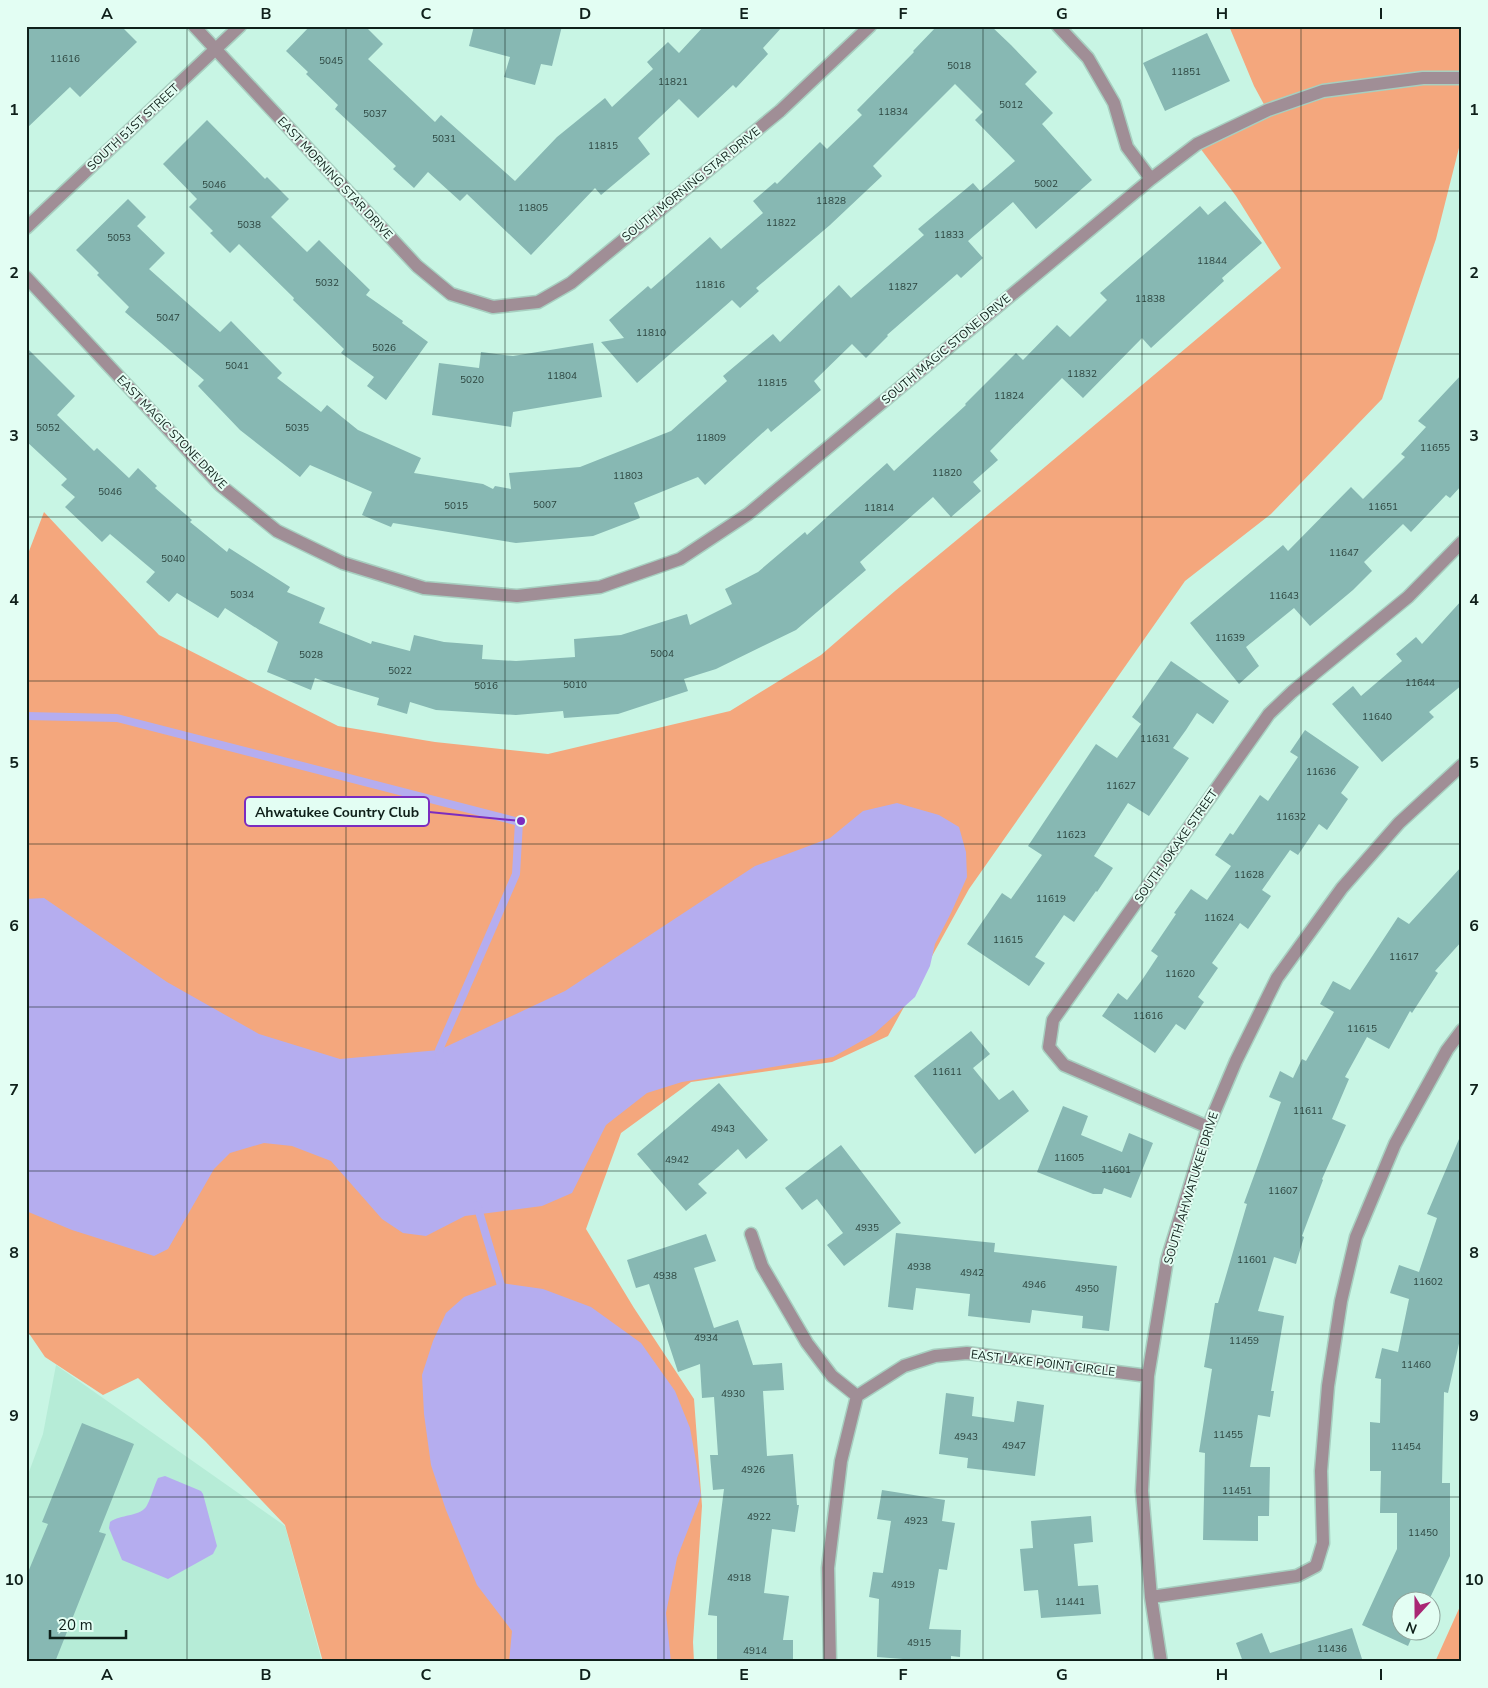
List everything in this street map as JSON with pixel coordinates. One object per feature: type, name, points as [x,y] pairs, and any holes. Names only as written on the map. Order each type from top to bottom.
[{"type":"street","name":"EAST MORNING STAR DRIVE","points":[[194,26],[417,266],[451,294],[493,307]]},
{"type":"street","name":"SOUTH 51ST STREET","points":[[26,228],[240,26]]},
{"type":"street","name":"SOUTH MORNING STAR DRIVE","points":[[493,307],[538,302],[570,283],[780,111],[870,26]]},
{"type":"street","points":[[1058,26],[1088,58],[1114,103],[1127,147],[1151,179]]},
{"type":"street","name":"SOUTH MAGIC STONE DRIVE","points":[[424,588],[517,596],[600,587],[680,558],[748,514],[1151,179],[1197,144],[1268,110],[1323,91],[1423,78],[1462,78]]},
{"type":"street","name":"EAST MAGIC STONE DRIVE","points":[[26,277],[220,485],[277,530],[343,563],[424,588]]},
{"type":"street","name":"SOUTH JOKAKE STREET","points":[[1208,1127],[1064,1065],[1049,1047],[1053,1020],[1270,714],[1292,692],[1408,597],[1462,542]]},
{"type":"street","name":"SOUTH AHWATUKEE DRIVE","points":[[1161,1662],[1151,1597],[1142,1491],[1148,1376],[1167,1260],[1208,1127],[1236,1061],[1277,978],[1342,888],[1399,823],[1462,764]]},
{"type":"street","points":[[1151,1597],[1297,1576],[1316,1566],[1323,1543],[1321,1472],[1328,1386],[1341,1301],[1356,1237],[1395,1144],[1447,1050],[1462,1030]]},
{"type":"street","points":[[751,1234],[762,1266],[807,1343],[832,1376],[857,1396],[841,1461],[828,1568],[830,1662]]},
{"type":"street","name":"EAST LAKE POINT CIRCLE","points":[[857,1396],[904,1366],[935,1356],[967,1353],[1148,1376]]},
{"type":"shaded area","points":[[1229,26],[1462,26],[1462,136],[1436,239],[1382,399],[1271,514],[1185,581],[969,889],[888,1036],[832,1062],[691,1082],[621,1133],[586,1229],[634,1308],[694,1399],[702,1506],[693,1642],[694,1662],[323,1662],[285,1525],[205,1441],[138,1378],[103,1395],[45,1357],[26,1329],[26,559],[44,512],[159,635],[338,726],[435,742],[548,754],[730,711],[821,655],[1281,268],[1236,196],[1197,144],[1267,110],[1254,86]]},
{"type":"shaded area","points":[[897,803],[939,815],[959,827],[966,852],[967,877],[935,944],[930,966],[915,997],[874,1034],[833,1057],[682,1082],[647,1093],[606,1125],[572,1193],[542,1206],[465,1216],[426,1236],[403,1233],[382,1219],[331,1161],[292,1146],[264,1143],[230,1153],[214,1169],[168,1249],[154,1256],[72,1230],[26,1211],[26,899],[44,898],[167,982],[259,1034],[340,1059],[439,1050],[565,991],[755,866],[830,838],[863,811]]},
{"type":"shaded area","points":[[501,1283],[543,1289],[591,1307],[641,1343],[675,1391],[690,1428],[701,1496],[677,1558],[666,1613],[671,1662],[509,1662],[512,1631],[477,1585],[446,1510],[431,1465],[424,1414],[422,1375],[433,1341],[446,1313],[464,1297]]},
{"type":"shaded area","points":[[56,1365],[285,1526],[322,1662],[26,1662],[26,1480],[43,1434]]},
{"type":"shaded area","points":[[165,1476],[201,1491],[217,1546],[213,1554],[168,1579],[122,1560],[109,1528],[110,1522],[114,1519],[143,1510],[148,1504],[158,1478]]},
{"type":"shaded area","points":[[1462,1602],[1462,1662],[1435,1662]]},
{"type":"building","points":[[26,26],[121,26],[137,42],[80,97],[70,87],[26,129]]},
{"type":"building","points":[[310,26],[365,26],[383,44],[368,59],[435,122],[441,115],[515,181],[557,137],[605,98],[612,107],[653,69],[647,62],[668,42],[679,53],[704,26],[783,26],[763,48],[768,54],[736,88],[733,85],[698,118],[679,99],[638,138],[650,154],[601,195],[595,188],[531,255],[467,194],[460,201],[428,172],[414,188],[393,169],[396,166],[335,109],[338,105],[306,74],[308,72],[286,51]]},
{"type":"building","points":[[474,26],[562,26],[552,66],[541,64],[535,85],[504,77],[510,57],[469,46]]},
{"type":"building","points":[[937,26],[991,26],[1011,45],[1037,72],[1025,84],[1053,113],[1042,124],[1092,180],[1036,229],[1013,202],[968,241],[983,258],[961,278],[957,274],[887,335],[866,358],[852,344],[814,381],[821,390],[771,432],[768,428],[705,485],[698,477],[634,503],[640,518],[593,536],[516,543],[393,523],[391,527],[362,515],[372,492],[310,465],[300,477],[240,430],[198,386],[204,380],[125,312],[129,307],[97,275],[99,273],[76,250],[128,199],[146,217],[137,226],[165,253],[149,269],[220,332],[231,321],[282,373],[277,378],[321,412],[327,405],[358,430],[421,458],[414,473],[483,484],[493,489],[495,486],[511,489],[509,473],[580,467],[671,431],[727,381],[723,376],[773,334],[780,342],[839,285],[851,298],[924,235],[918,229],[973,183],[980,191],[1015,161],[975,120],[983,112],[955,84],[873,166],[882,176],[830,225],[756,288],[759,291],[740,308],[732,300],[637,383],[601,342],[624,338],[609,320],[648,286],[651,289],[710,237],[721,249],[763,213],[753,201],[775,182],[777,184],[820,142],[827,149],[862,115],[857,110]]},
{"type":"building","points":[[1207,33],[1230,81],[1165,111],[1143,63]]},
{"type":"building","points":[[207,120],[265,179],[267,177],[289,199],[271,217],[307,252],[319,240],[370,290],[366,295],[403,321],[402,323],[428,342],[386,400],[367,386],[374,377],[341,353],[344,349],[239,244],[230,253],[210,233],[213,231],[189,207],[197,199],[163,164]]},
{"type":"building","points":[[1225,201],[1262,243],[1222,278],[1224,281],[1151,348],[1142,338],[1083,398],[1062,378],[990,451],[998,460],[973,482],[981,491],[951,517],[933,497],[860,562],[866,570],[796,630],[716,669],[684,679],[688,691],[618,714],[564,718],[563,711],[516,715],[436,710],[410,702],[407,714],[377,705],[379,698],[315,678],[311,690],[267,672],[278,642],[225,608],[218,618],[177,593],[169,602],[146,582],[155,572],[110,534],[102,542],[65,507],[75,497],[61,485],[67,479],[26,441],[26,347],[75,396],[57,415],[94,451],[97,448],[129,478],[138,468],[157,486],[155,488],[192,520],[190,522],[227,552],[229,548],[290,587],[287,592],[325,608],[319,623],[371,644],[372,641],[410,651],[414,635],[444,642],[483,645],[482,659],[516,661],[575,657],[574,639],[621,635],[687,614],[690,625],[732,604],[725,589],[758,572],[805,532],[807,535],[887,463],[894,471],[966,405],[1016,353],[1023,360],[1057,325],[1070,337],[1107,300],[1100,293],[1125,271],[1200,206],[1208,215]]},
{"type":"building","points":[[593,343],[602,397],[513,412],[511,427],[432,415],[439,363],[479,368],[481,352],[513,356]]},
{"type":"building","points":[[1462,374],[1462,485],[1450,498],[1446,495],[1411,532],[1403,524],[1364,562],[1372,571],[1353,590],[1310,626],[1294,608],[1246,647],[1259,666],[1239,684],[1190,623],[1283,545],[1288,551],[1351,487],[1363,499],[1405,457],[1401,454],[1426,427],[1418,421]]},
{"type":"building","points":[[1462,600],[1462,685],[1429,712],[1434,717],[1382,762],[1332,704],[1353,686],[1361,696],[1402,661],[1396,654],[1416,637],[1422,644]]},
{"type":"building","points":[[1171,661],[1229,701],[1213,724],[1197,713],[1173,748],[1189,758],[1149,816],[1128,803],[1094,856],[1113,868],[1074,922],[1064,915],[1035,957],[1045,963],[1029,986],[967,944],[1002,893],[1011,899],[1042,855],[1028,846],[1096,744],[1117,758],[1141,724],[1132,717]]},
{"type":"building","points":[[1305,730],[1359,767],[1341,793],[1348,799],[1327,830],[1319,824],[1298,855],[1290,850],[1262,890],[1271,896],[1248,929],[1240,923],[1212,963],[1218,968],[1198,997],[1204,1002],[1185,1030],[1176,1024],[1155,1053],[1102,1016],[1118,993],[1127,1000],[1142,980],[1158,956],[1151,951],[1191,889],[1207,900],[1231,866],[1215,855],[1230,833],[1233,835],[1260,795],[1268,801],[1298,757],[1290,752]]},
{"type":"building","points":[[1462,866],[1462,941],[1435,971],[1438,973],[1412,1013],[1410,1011],[1389,1049],[1367,1037],[1345,1077],[1349,1079],[1332,1119],[1346,1125],[1322,1179],[1302,1236],[1304,1237],[1296,1264],[1274,1257],[1258,1311],[1284,1316],[1271,1391],[1274,1391],[1270,1417],[1258,1415],[1250,1467],[1270,1467],[1269,1516],[1258,1516],[1258,1541],[1203,1540],[1205,1453],[1199,1452],[1212,1369],[1204,1367],[1215,1303],[1218,1303],[1247,1204],[1244,1203],[1281,1102],[1269,1097],[1280,1071],[1293,1078],[1302,1059],[1306,1061],[1334,1012],[1320,1004],[1333,981],[1350,990],[1398,917],[1409,924]]},
{"type":"building","points":[[971,1031],[990,1054],[973,1068],[999,1100],[1013,1090],[1029,1111],[975,1154],[914,1076]]},
{"type":"building","points":[[719,1083],[768,1140],[746,1159],[738,1149],[698,1184],[707,1193],[686,1211],[637,1154]]},
{"type":"building","points":[[1063,1106],[1088,1116],[1081,1135],[1122,1152],[1129,1133],[1153,1143],[1131,1198],[1104,1188],[1102,1194],[1093,1194],[1037,1172]]},
{"type":"building","points":[[1462,1132],[1462,1330],[1448,1393],[1444,1392],[1442,1483],[1450,1483],[1450,1556],[1434,1590],[1390,1590],[1390,1638],[1362,1625],[1397,1549],[1397,1513],[1380,1513],[1381,1471],[1370,1471],[1370,1422],[1380,1423],[1381,1379],[1375,1378],[1382,1348],[1398,1352],[1409,1299],[1390,1293],[1399,1265],[1419,1272],[1437,1218],[1427,1214]]},
{"type":"building","points":[[841,1145],[901,1223],[844,1266],[827,1245],[843,1233],[817,1199],[802,1210],[785,1188]]},
{"type":"building","points":[[896,1233],[995,1243],[994,1252],[1117,1266],[1109,1331],[1082,1328],[1083,1316],[1032,1310],[1030,1323],[968,1316],[970,1294],[916,1288],[913,1310],[888,1307]]},
{"type":"building","points":[[706,1234],[716,1261],[694,1268],[714,1328],[738,1320],[753,1365],[782,1363],[784,1390],[763,1391],[767,1456],[793,1454],[797,1505],[799,1505],[795,1532],[772,1529],[764,1593],[789,1596],[783,1640],[793,1640],[793,1662],[717,1662],[717,1616],[708,1615],[724,1489],[713,1490],[710,1455],[718,1455],[714,1397],[702,1398],[700,1364],[678,1372],[649,1284],[636,1288],[627,1260]]},
{"type":"building","points":[[946,1393],[974,1397],[972,1416],[1014,1422],[1017,1401],[1044,1405],[1035,1476],[967,1468],[968,1458],[939,1454]]},
{"type":"building","points":[[82,1423],[134,1444],[99,1532],[106,1534],[55,1662],[26,1662],[26,1577],[48,1524],[42,1522]]},
{"type":"building","points":[[882,1490],[945,1500],[942,1521],[955,1523],[947,1570],[939,1569],[929,1629],[961,1630],[960,1657],[951,1656],[951,1662],[903,1662],[903,1659],[877,1657],[879,1599],[869,1597],[873,1572],[883,1573],[891,1521],[877,1519]]},
{"type":"building","points":[[1091,1516],[1093,1542],[1074,1544],[1078,1586],[1098,1585],[1101,1614],[1041,1618],[1038,1590],[1024,1591],[1020,1549],[1033,1548],[1031,1521]]},
{"type":"building","points":[[1352,1628],[1363,1662],[1243,1662],[1236,1643],[1262,1633],[1270,1653]]},
{"type":"building","points":[[1395,1640],[1411,1640],[1408,1646]]},
{"type":"waterway","points":[[26,716],[117,718],[519,822],[516,874],[439,1050],[440,1060]]},
{"type":"waterway","points":[[477,1205],[503,1292]]},
{"type":"place","name":"Ahwatukee Country Club","points":[[521,821]]}]
